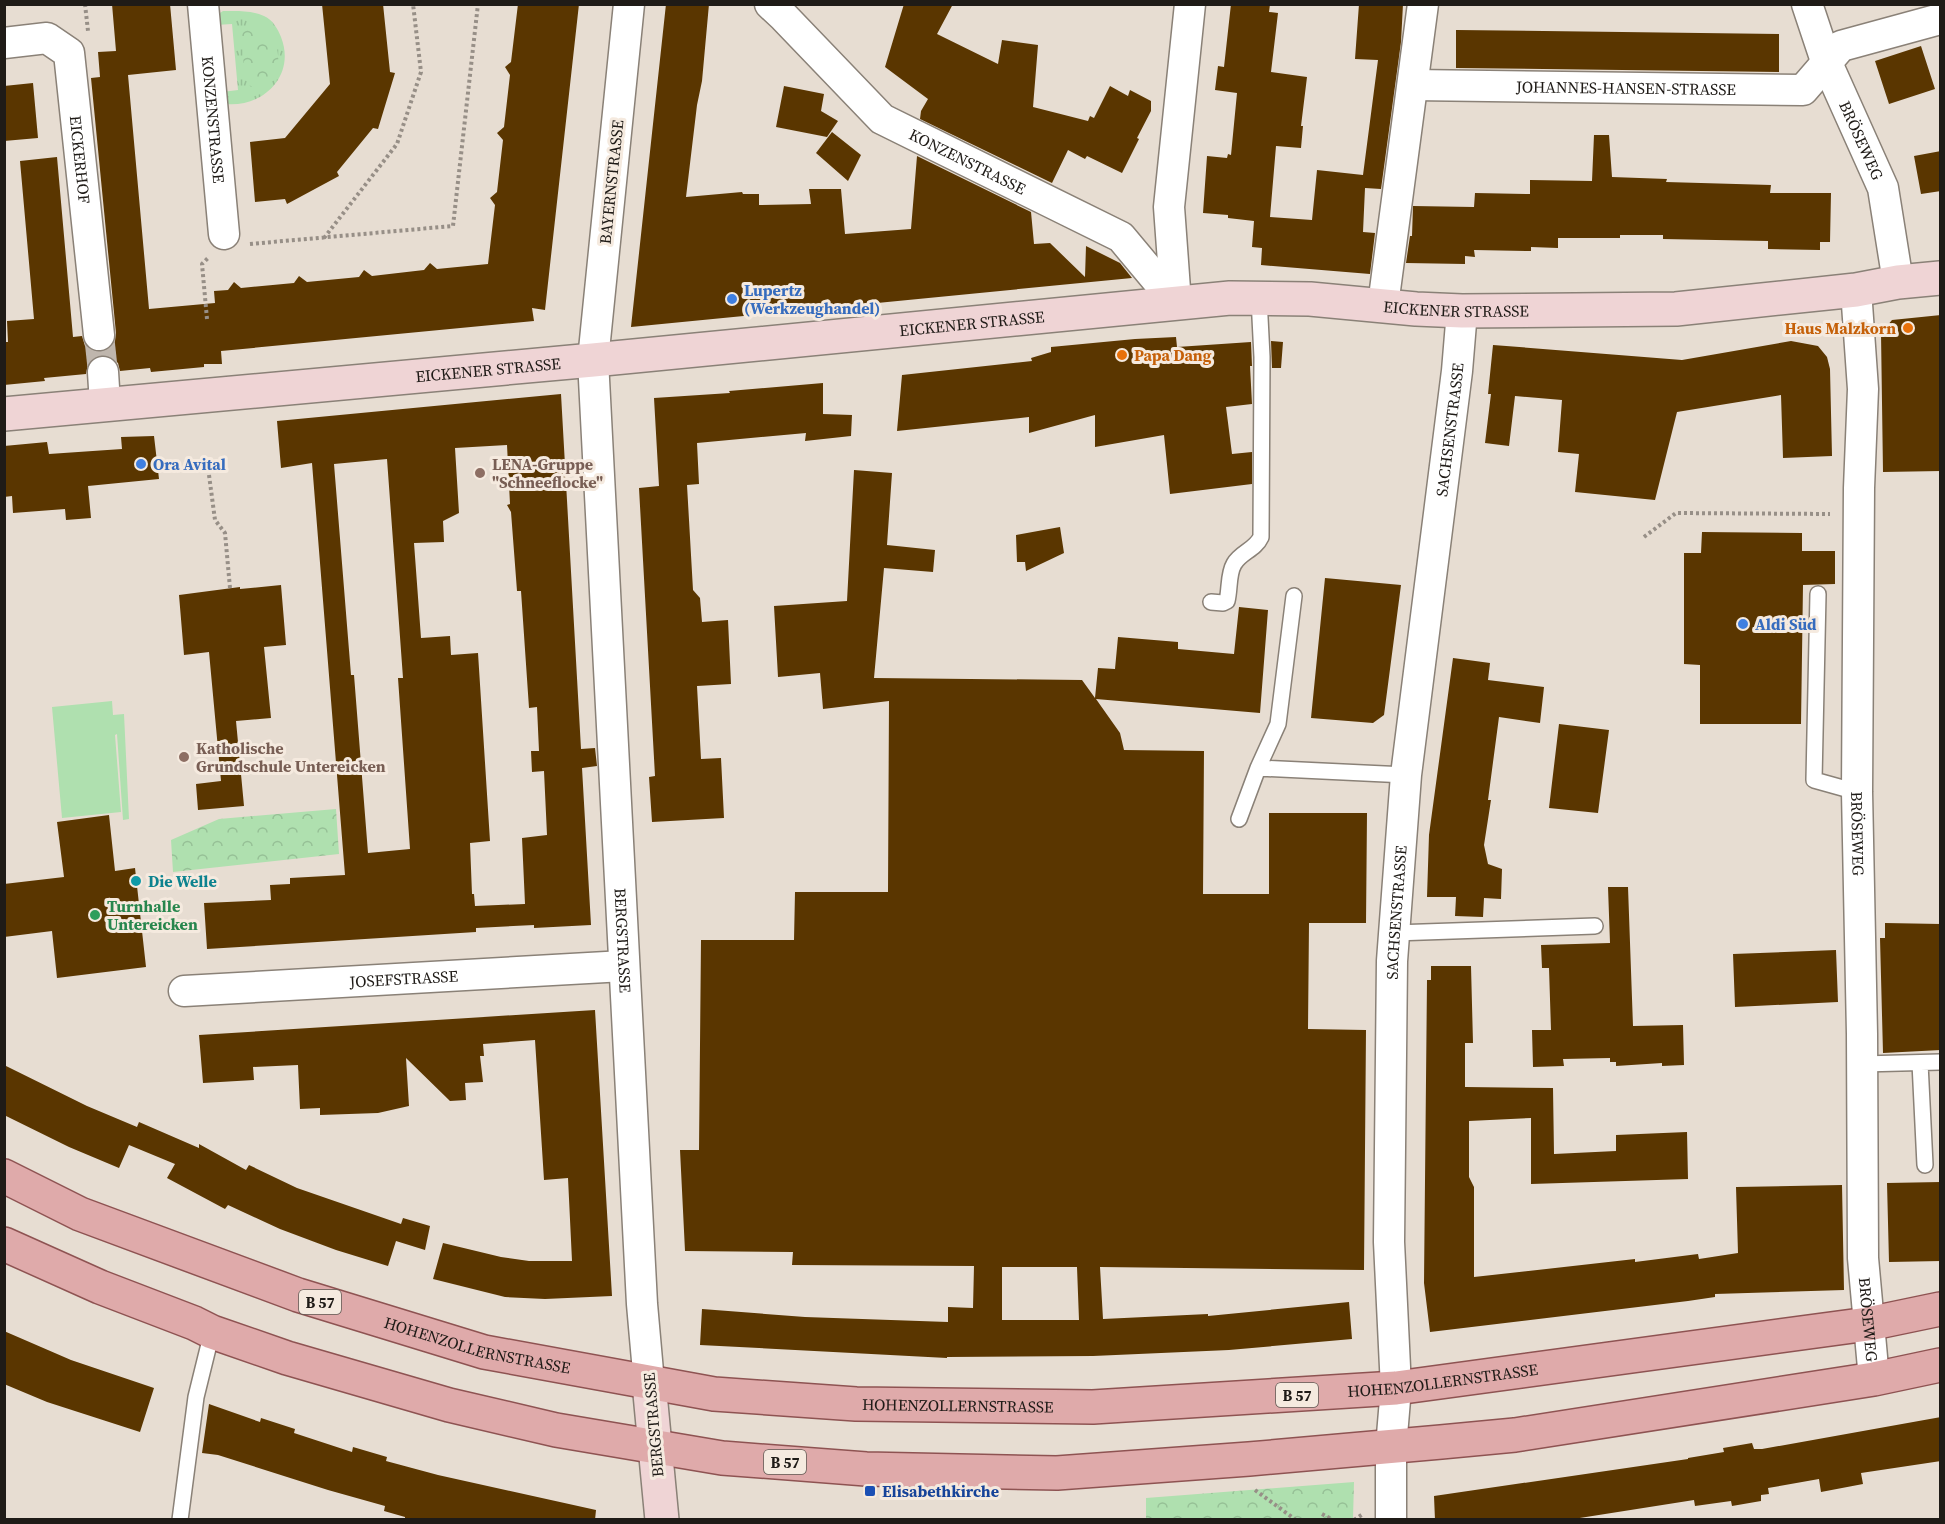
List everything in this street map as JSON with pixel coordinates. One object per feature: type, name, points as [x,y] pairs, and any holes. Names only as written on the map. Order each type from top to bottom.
[{"type":"main road","name":"HOHENZOLLERNSTRASSE","points":[[4,1176],[80,1214],[298,1295],[484,1352],[714,1394],[856,1404],[1093,1407],[1395,1388],[1868,1324],[1941,1309]]},
{"type":"main road","name":"B 57","points":[[4,1244],[100,1287],[212,1332],[288,1358],[449,1405],[556,1430],[722,1458],[866,1469],[1057,1473],[1391,1447],[1515,1434],[1874,1378],[1941,1365]]},
{"type":"street","name":"KONZENSTRASSE","points":[[203,4],[222,241]]},
{"type":"street","name":"BAYERNSTRASSE","points":[[593,360],[630,4]]},
{"type":"street","name":"KONZENSTRASSE","points":[[770,4],[882,119],[1120,237],[1176,303]]},
{"type":"street","points":[[1176,303],[1169,207],[1191,4]]},
{"type":"street","points":[[1383,305],[1423,4]]},
{"type":"street","name":"BRÖSEWEG","points":[[1807,4],[1826,61],[1883,188],[1898,282]]},
{"type":"street","points":[[1826,61],[1841,46],[1941,18]]},
{"type":"street","name":"EICKERHOF","points":[[4,43],[47,38],[69,53],[99,335]]},
{"type":"street","name":"JOHANNES-HANSEN-STRASSE","points":[[1413,86],[1803,90],[1826,61]]},
{"type":"street","name":"EICKENER STRASSE","points":[[4,414],[104,388],[593,360],[1230,298],[1310,299],[1462,311],[1676,309],[1856,290],[1898,282],[1941,278]]},
{"type":"street","name":"BRÖSEWEG","points":[[1856,290],[1863,389],[1859,514],[1857,792],[1863,1258],[1874,1378]]},
{"type":"street","name":"SACHSENSTRASSE","points":[[1391,1520],[1391,1447],[1395,1388],[1389,1242],[1392,961],[1406,775],[1457,371],[1462,311]]},
{"type":"street","name":"BERGSTRASSE","points":[[593,360],[597,472],[642,1304],[662,1520]]},
{"type":"street","name":"JOSEFSTRASSE","points":[[184,991],[624,966]]},
{"type":"lane","points":[[1211,603],[1227,601],[1235,562],[1258,544],[1261,537],[1262,357],[1259,298]]},
{"type":"lane","points":[[1818,594],[1814,780],[1857,792]]},
{"type":"lane","points":[[1239,819],[1278,724],[1294,596]]},
{"type":"lane","points":[[1258,768],[1406,775]]},
{"type":"lane","points":[[1394,933],[1595,926]]},
{"type":"lane","points":[[1862,1064],[1941,1062]]},
{"type":"lane","points":[[1920,1063],[1925,1164]]},
{"type":"lane","points":[[180,1520],[196,1397],[212,1332]]},
{"type":"path","points":[[85,4],[88,35]]},
{"type":"path","points":[[324,238],[397,144],[421,72],[413,4]]},
{"type":"path","points":[[207,319],[202,264],[222,241],[324,238],[453,226],[478,4]]},
{"type":"path","points":[[209,475],[215,520],[225,533],[230,588]]},
{"type":"path","points":[[1644,537],[1676,513],[1859,514]]},
{"type":"path","points":[[1250,1459],[1252,1487],[1296,1520]]},
{"type":"path","points":[[1323,1514],[1334,1520]]},
{"type":"green space","points":[[223,11],[249,12],[264,16],[270,19],[281,37],[284,64],[280,76],[264,95],[252,101],[225,104],[222,92],[238,90],[232,24],[216,25],[215,16]]},
{"type":"green space","points":[[250,24],[263,29],[272,38],[277,48],[278,60],[271,79],[262,85],[251,87],[244,68],[242,34],[243,28]]},
{"type":"green space","points":[[112,701],[113,715],[124,714],[129,819],[123,820],[117,734],[115,735],[121,812],[62,818],[52,707]]},
{"type":"green space","points":[[336,809],[339,854],[173,872],[171,840],[219,819]]},
{"type":"green space","points":[[1354,1482],[1353,1519],[1146,1519],[1146,1498]]},
{"type":"building","points":[[112,4],[170,4],[176,70],[128,75],[149,309],[215,303],[214,291],[228,290],[234,282],[241,288],[294,283],[299,276],[307,282],[359,277],[364,270],[372,276],[424,270],[430,263],[437,269],[488,264],[495,205],[490,198],[497,192],[503,140],[497,133],[504,127],[510,75],[505,67],[511,62],[518,4],[579,4],[545,310],[532,308],[534,321],[221,351],[222,364],[204,364],[204,367],[151,372],[150,368],[120,371],[118,363],[111,357],[101,355],[93,358],[88,364],[86,374],[4,385],[4,342],[8,342],[7,321],[34,319],[20,161],[57,157],[73,337],[82,336],[85,346],[100,352],[109,349],[115,341],[91,78],[100,77],[98,52],[116,51]]},
{"type":"building","points":[[322,4],[383,4],[390,72],[395,73],[378,129],[373,128],[337,172],[339,176],[287,204],[285,199],[255,202],[250,142],[285,138],[330,84]]},
{"type":"building","points":[[666,4],[709,4],[702,81],[686,197],[742,192],[743,194],[759,194],[759,205],[811,204],[809,189],[841,189],[845,234],[911,229],[917,156],[1031,212],[1034,244],[1050,243],[1085,277],[1086,246],[1120,263],[1132,278],[631,327]]},
{"type":"building","points":[[904,4],[953,4],[937,34],[998,64],[1002,40],[1038,45],[1033,107],[1088,121],[1090,116],[1094,118],[1110,86],[1128,96],[1130,90],[1151,101],[1151,111],[1122,173],[1087,156],[1085,159],[1068,150],[1052,183],[920,119],[921,111],[928,99],[885,67]]},
{"type":"building","points":[[1231,4],[1270,4],[1269,12],[1278,13],[1271,72],[1307,77],[1301,126],[1303,126],[1301,148],[1276,146],[1270,217],[1312,220],[1317,170],[1363,175],[1378,60],[1355,59],[1359,4],[1403,4],[1401,42],[1381,189],[1365,188],[1363,232],[1375,233],[1370,274],[1261,265],[1262,248],[1252,247],[1254,221],[1228,218],[1228,215],[1203,213],[1207,156],[1227,158],[1228,154],[1231,155],[1237,93],[1215,90],[1218,66],[1224,67]]},
{"type":"building","points":[[1456,30],[1779,34],[1779,72],[1456,68]]},
{"type":"building","points":[[1921,46],[1935,89],[1889,104],[1875,61]]},
{"type":"building","points":[[33,83],[38,138],[4,141],[4,86]]},
{"type":"building","points":[[784,86],[824,94],[821,111],[838,121],[827,137],[776,127]]},
{"type":"building","points":[[832,132],[861,155],[848,181],[816,153]]},
{"type":"building","points":[[1594,135],[1609,135],[1612,177],[1667,179],[1666,182],[1771,185],[1770,193],[1831,193],[1830,242],[1820,242],[1820,250],[1768,249],[1768,241],[1663,239],[1663,235],[1558,238],[1558,248],[1531,247],[1531,251],[1474,250],[1475,257],[1465,256],[1465,264],[1406,263],[1410,236],[1412,236],[1413,206],[1474,207],[1475,193],[1530,194],[1530,180],[1592,181]]},
{"type":"building","points":[[1941,151],[1941,191],[1921,194],[1914,156]]},
{"type":"building","points":[[1941,315],[1941,471],[1883,472],[1881,333],[1892,320]]},
{"type":"building","points":[[1176,337],[1177,347],[1251,342],[1252,404],[1226,407],[1232,454],[1252,452],[1252,484],[1170,494],[1164,435],[1095,447],[1095,415],[1029,433],[1029,417],[897,431],[902,375],[1032,361],[1031,358],[1051,352],[1051,347]]},
{"type":"building","points":[[1271,341],[1283,342],[1281,368],[1272,368]]},
{"type":"building","points":[[1791,341],[1818,346],[1827,357],[1830,369],[1832,456],[1783,458],[1781,395],[1677,412],[1655,500],[1575,492],[1579,454],[1558,452],[1562,400],[1515,396],[1509,446],[1485,443],[1491,394],[1488,394],[1493,345],[1682,360]]},
{"type":"building","points":[[823,383],[823,414],[852,415],[851,436],[805,441],[806,433],[697,443],[699,484],[687,485],[693,590],[700,598],[702,622],[728,620],[731,684],[697,686],[701,759],[721,758],[724,818],[652,822],[649,777],[655,776],[639,488],[659,486],[654,398]]},
{"type":"building","points":[[561,394],[581,749],[595,748],[597,766],[582,768],[591,925],[476,928],[476,932],[207,949],[204,903],[271,900],[270,885],[290,884],[290,878],[345,875],[312,463],[281,468],[277,421]],"holes":[[[507,445],[510,504],[507,505],[511,512],[517,591],[521,591],[529,708],[537,707],[539,751],[531,751],[532,772],[544,771],[547,835],[522,838],[525,904],[475,906],[474,894],[472,894],[470,843],[490,841],[478,653],[451,655],[450,636],[421,638],[414,543],[444,542],[443,521],[459,513],[455,448]],[[387,459],[403,678],[398,678],[410,849],[368,853],[334,464]]]},
{"type":"building","points":[[154,436],[159,479],[88,486],[91,518],[66,520],[65,509],[13,513],[12,496],[4,497],[4,446],[47,442],[49,454],[122,449],[121,437]]},
{"type":"building","points":[[854,470],[892,473],[887,545],[935,550],[933,572],[884,568],[874,678],[1082,680],[1095,698],[1098,668],[1115,669],[1118,637],[1178,642],[1178,649],[1234,654],[1239,607],[1268,610],[1260,713],[1096,699],[1120,733],[1124,750],[1204,751],[1203,894],[1269,894],[1269,813],[1367,813],[1366,923],[1309,923],[1308,1029],[1366,1030],[1364,1270],[1100,1267],[1103,1319],[1208,1314],[1208,1316],[1349,1302],[1352,1339],[1229,1350],[1093,1356],[947,1358],[700,1345],[702,1309],[805,1317],[948,1322],[948,1307],[973,1308],[974,1266],[792,1265],[793,1252],[685,1251],[680,1150],[699,1150],[701,940],[794,940],[795,892],[888,892],[889,701],[823,709],[820,673],[778,677],[774,606],[847,601]],"holes":[[[1002,1267],[1077,1267],[1079,1320],[1002,1320]]]},
{"type":"building","points":[[1060,527],[1064,553],[1026,571],[1025,562],[1017,562],[1016,535]]},
{"type":"building","name":"Aldi Süd","points":[[1702,532],[1802,533],[1802,551],[1835,551],[1835,584],[1803,585],[1801,724],[1700,724],[1700,665],[1684,664],[1684,553],[1701,553]]},
{"type":"building","points":[[1325,578],[1401,585],[1384,715],[1373,723],[1311,718]]},
{"type":"building","points":[[281,585],[286,645],[264,647],[271,718],[236,721],[244,806],[198,810],[196,784],[221,781],[209,652],[184,655],[179,595],[240,587],[240,589]]},
{"type":"building","points":[[1453,658],[1490,663],[1488,680],[1544,687],[1540,723],[1499,717],[1484,845],[1488,864],[1502,869],[1501,899],[1484,898],[1483,917],[1455,916],[1456,897],[1427,897],[1429,835]]},
{"type":"building","points":[[1559,724],[1609,730],[1598,813],[1549,808]]},
{"type":"building","name":"Turnhalle Untereicken","points":[[109,815],[115,871],[135,868],[146,967],[57,978],[52,931],[4,937],[4,884],[64,877],[57,822]]},
{"type":"building","points":[[1608,887],[1628,887],[1633,1026],[1683,1025],[1684,1065],[1662,1066],[1662,1063],[1616,1066],[1616,1062],[1610,1062],[1610,1058],[1563,1059],[1564,1066],[1533,1067],[1532,1030],[1551,1030],[1549,968],[1542,968],[1541,945],[1610,943]]},
{"type":"building","points":[[1885,923],[1941,924],[1941,1050],[1883,1053],[1880,938],[1885,938]]},
{"type":"building","points":[[1836,950],[1838,1002],[1735,1007],[1733,954]]},
{"type":"building","points":[[1431,966],[1471,966],[1473,1043],[1465,1043],[1465,1087],[1553,1088],[1554,1154],[1616,1151],[1616,1135],[1687,1132],[1688,1179],[1531,1184],[1531,1118],[1469,1121],[1469,1177],[1474,1187],[1474,1277],[1635,1259],[1635,1262],[1698,1254],[1699,1259],[1738,1253],[1736,1187],[1842,1185],[1844,1290],[1715,1294],[1715,1297],[1688,1301],[1430,1332],[1424,1283],[1427,980],[1431,980]]},
{"type":"building","points":[[595,1010],[612,1296],[545,1299],[505,1297],[433,1279],[443,1243],[501,1257],[529,1261],[572,1261],[568,1178],[544,1180],[535,1040],[483,1044],[484,1056],[480,1056],[483,1082],[465,1083],[466,1100],[450,1101],[406,1058],[409,1106],[378,1113],[320,1115],[320,1108],[300,1109],[298,1065],[253,1067],[254,1080],[203,1083],[199,1035]]},
{"type":"building","points":[[4,1065],[87,1106],[137,1127],[139,1122],[199,1148],[199,1144],[246,1170],[249,1165],[297,1188],[401,1224],[403,1218],[430,1226],[425,1250],[396,1241],[388,1266],[280,1229],[228,1205],[225,1209],[167,1178],[175,1164],[129,1145],[119,1168],[69,1147],[4,1115]]},
{"type":"building","points":[[1941,1182],[1941,1261],[1889,1262],[1887,1183]]},
{"type":"building","points":[[4,1331],[71,1360],[154,1388],[140,1432],[47,1402],[4,1384]]},
{"type":"building","points":[[209,1404],[260,1422],[261,1418],[295,1429],[294,1433],[352,1452],[353,1447],[387,1457],[386,1461],[438,1475],[596,1510],[595,1520],[405,1520],[405,1517],[384,1511],[385,1506],[218,1455],[202,1453]]},
{"type":"building","points":[[1941,1417],[1941,1461],[1861,1473],[1863,1484],[1821,1492],[1819,1479],[1768,1488],[1769,1494],[1761,1495],[1761,1501],[1732,1506],[1731,1501],[1695,1506],[1694,1500],[1567,1520],[1435,1520],[1434,1496],[1688,1459],[1724,1452],[1723,1448],[1752,1443],[1754,1449],[1762,1449]]},
{"type":"tunnel","points":[[99,335],[103,372]]},
{"type":"place","name":"Lupertz (Werkzeughandel)","points":[[732,299]]},
{"type":"place","name":"Haus Malzkorn","points":[[1908,328]]},
{"type":"place","name":"Papa Dang","points":[[1122,355]]},
{"type":"place","name":"Ora Avital","points":[[141,464]]},
{"type":"place","name":"LENA-Gruppe \"Schneeflocke\"","points":[[480,473]]},
{"type":"place","name":"Aldi Süd","points":[[1743,624]]},
{"type":"place","name":"Katholische Grundschule Untereicken","points":[[184,757]]},
{"type":"place","name":"Die Welle","points":[[136,881]]},
{"type":"place","name":"Turnhalle Untereicken","points":[[95,915]]},
{"type":"place","name":"Elisabethkirche","points":[[870,1491]]}]
